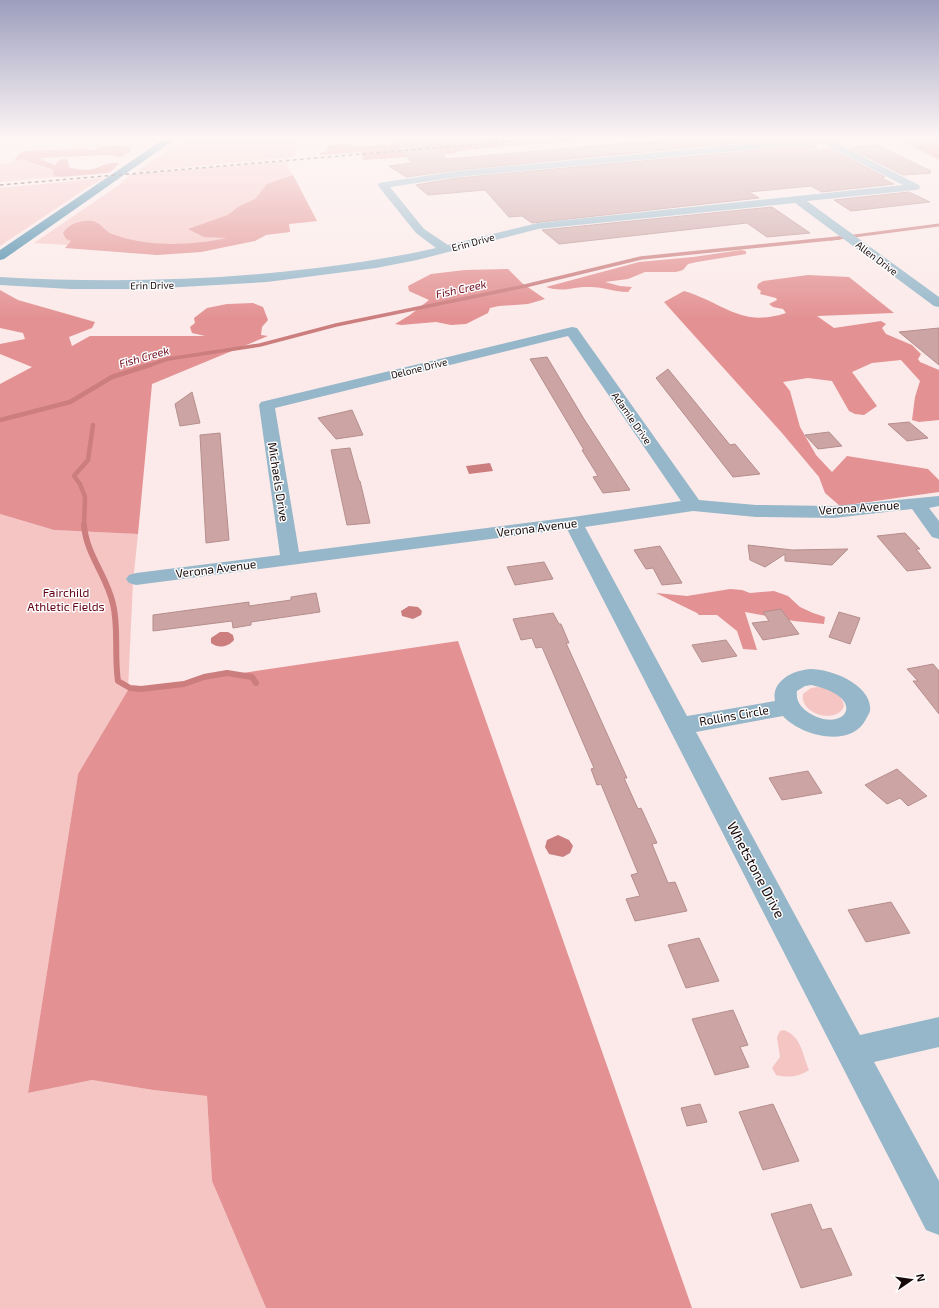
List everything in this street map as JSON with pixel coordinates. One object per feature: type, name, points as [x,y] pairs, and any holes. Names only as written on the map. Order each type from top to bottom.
[{"type":"main road","points":[[0,256],[85,198]]},
{"type":"street","points":[[393,198],[420,231],[446,249]]},
{"type":"street","name":"Erin Drive","points":[[0,281],[71,285],[146,286],[253,280],[376,264],[446,249],[538,226],[806,198]]},
{"type":"street","name":"Allen Drive","points":[[797,199],[939,302]]},
{"type":"street","name":"Delone Drive","points":[[267,405],[572,331]]},
{"type":"street","name":"Adamle Drive","points":[[572,331],[693,505]]},
{"type":"street","name":"Michaels Drive","points":[[267,405],[290,559]]},
{"type":"street","name":"Verona Avenue","points":[[136,579],[573,523],[693,505],[756,511],[834,512],[939,501]]},
{"type":"street","points":[[917,504],[939,533]]},
{"type":"street","name":"Whetstone Drive","points":[[573,523],[939,1217]]},
{"type":"street","name":"Rollins Circle","points":[[680,726],[788,707]]},
{"type":"street","points":[[851,1052],[939,1032]]},
{"type":"green space","points":[[0,198],[72,198],[0,246]]},
{"type":"green space","points":[[100,198],[305,198],[317,221],[289,224],[290,232],[239,237],[238,241],[154,250],[34,243]]},
{"type":"green space","name":"Fairchild Athletic Fields","points":[[0,514],[54,530],[138,534],[133,582],[128,690],[78,774],[28,1093],[92,1080],[153,1090],[207,1096],[212,1181],[266,1308],[0,1308]]},
{"type":"green space","points":[[817,687],[830,690],[841,698],[844,706],[840,712],[827,716],[819,715],[812,712],[807,707],[803,701],[803,694],[811,688]]},
{"type":"green space","points":[[784,1030],[795,1037],[801,1047],[809,1070],[789,1077],[776,1075],[772,1068],[780,1057],[777,1037],[780,1031]]},
{"type":"shaded area","points":[[305,198],[317,221],[289,224],[290,232],[266,235],[255,241],[201,252],[157,255],[65,248],[71,241],[66,239],[63,233],[65,230],[75,223],[88,221],[97,222],[108,232],[121,237],[160,244],[201,242],[227,238],[204,237],[188,229],[228,215],[238,207],[255,199]]},
{"type":"shaded area","points":[[741,250],[746,251],[746,254],[688,264],[683,270],[676,272],[645,272],[628,279],[605,282],[620,286],[632,287],[628,292],[595,287],[553,289],[546,287],[639,262],[693,257]]},
{"type":"shaded area","points":[[508,269],[522,283],[545,299],[528,304],[490,308],[488,313],[466,324],[451,325],[436,322],[401,325],[395,324],[410,315],[429,300],[409,291],[408,286],[431,274],[465,270]]},
{"type":"shaded area","points":[[808,275],[849,277],[894,313],[817,316],[834,328],[881,321],[886,324],[882,328],[886,334],[912,345],[921,354],[918,359],[920,362],[939,370],[939,420],[919,422],[912,420],[915,397],[920,381],[901,360],[872,363],[852,372],[877,406],[864,415],[855,414],[849,411],[832,381],[808,378],[783,382],[790,391],[800,427],[816,455],[832,472],[847,456],[928,469],[939,480],[939,492],[840,506],[825,493],[819,477],[782,433],[664,302],[684,291],[744,316],[757,318],[770,317],[786,313],[783,309],[773,307],[769,304],[777,300],[776,298],[760,294],[761,291],[757,288],[758,284],[763,281]]},
{"type":"shaded area","points":[[0,290],[18,300],[95,322],[92,328],[69,337],[72,346],[90,336],[205,336],[192,333],[190,327],[195,323],[194,318],[207,308],[227,304],[253,303],[263,307],[268,320],[262,327],[261,335],[268,336],[152,384],[138,534],[54,530],[0,514],[0,384],[32,367],[0,354],[0,344],[25,339],[23,333],[0,328]]},
{"type":"shaded area","points":[[490,463],[493,471],[469,474],[466,466]]},
{"type":"shaded area","points":[[730,589],[742,590],[750,593],[774,591],[788,596],[800,607],[825,617],[824,624],[794,621],[745,612],[757,650],[743,649],[737,631],[717,615],[699,615],[656,593],[687,596]]},
{"type":"shaded area","points":[[409,606],[418,607],[422,611],[421,615],[413,619],[402,616],[401,611]]},
{"type":"shaded area","points":[[220,632],[228,632],[233,635],[234,640],[229,644],[220,647],[214,645],[211,643],[211,638]]},
{"type":"shaded area","points":[[458,641],[692,1308],[266,1308],[212,1181],[207,1096],[153,1090],[92,1080],[28,1093],[78,774],[128,690]]},
{"type":"shaded area","points":[[558,835],[569,840],[573,846],[570,853],[563,857],[549,854],[545,847],[547,840]]},
{"type":"building","points":[[492,198],[759,198],[532,223],[522,216],[509,217]]},
{"type":"building","points":[[852,198],[922,198],[930,202],[851,211],[834,200]]},
{"type":"building","points":[[772,207],[810,233],[767,237],[747,223],[559,244],[542,230]]},
{"type":"building","points":[[939,328],[939,365],[899,332]]},
{"type":"building","points":[[547,357],[584,419],[630,490],[603,493],[593,477],[598,476],[530,359]]},
{"type":"building","points":[[668,369],[730,445],[735,444],[760,474],[733,477],[656,378]]},
{"type":"building","points":[[192,392],[200,423],[180,426],[175,404]]},
{"type":"building","points":[[352,410],[363,435],[336,439],[318,418]]},
{"type":"building","points":[[909,422],[928,438],[907,441],[888,424]]},
{"type":"building","points":[[829,432],[842,446],[818,449],[805,435]]},
{"type":"building","points":[[220,433],[229,540],[206,543],[200,435]]},
{"type":"building","points":[[350,448],[370,523],[347,525],[331,450]]},
{"type":"building","points":[[905,533],[920,549],[916,549],[931,568],[907,571],[877,536]]},
{"type":"building","points":[[748,545],[792,550],[848,549],[832,565],[785,561],[785,554],[765,567],[750,560]]},
{"type":"building","points":[[660,546],[682,583],[662,585],[653,568],[646,569],[634,550]]},
{"type":"building","points":[[544,562],[553,579],[515,585],[507,567]]},
{"type":"building","points":[[316,593],[320,612],[251,622],[251,625],[233,628],[232,621],[153,631],[153,615],[249,602],[249,606],[291,600],[291,597]]},
{"type":"building","points":[[781,609],[799,634],[763,640],[752,623],[769,621],[763,612]]},
{"type":"building","points":[[839,612],[860,618],[850,644],[829,637]]},
{"type":"building","points":[[553,613],[559,624],[561,624],[569,643],[566,643],[627,778],[624,778],[638,809],[641,808],[657,843],[652,844],[668,883],[675,882],[687,911],[635,921],[626,899],[640,896],[631,875],[638,873],[601,784],[597,785],[591,769],[594,768],[542,647],[536,648],[532,638],[521,640],[513,619]]},
{"type":"building","points":[[726,640],[737,656],[702,662],[692,645]]},
{"type":"building","points":[[933,664],[939,671],[939,714],[913,681],[918,681],[907,669]]},
{"type":"building","points":[[897,769],[927,796],[908,806],[900,798],[887,804],[865,785]]},
{"type":"building","points":[[808,771],[822,793],[782,800],[769,778]]},
{"type":"building","points":[[891,902],[910,933],[866,942],[848,910]]},
{"type":"building","points":[[699,938],[719,981],[686,988],[668,945]]},
{"type":"building","points":[[733,1010],[748,1045],[740,1047],[749,1067],[715,1075],[692,1019]]},
{"type":"building","points":[[700,1104],[707,1122],[687,1126],[681,1108]]},
{"type":"building","points":[[773,1104],[799,1161],[763,1170],[739,1112]]},
{"type":"building","points":[[811,1204],[822,1230],[831,1228],[852,1275],[801,1288],[771,1214]]},
{"type":"waterway","name":"Fish Creek","points":[[838,238],[939,225]]},
{"type":"waterway","name":"Fish Creek","points":[[150,365],[168,359],[260,345],[336,325],[525,286],[641,258],[838,238]]},
{"type":"waterway","name":"Fish Creek","points":[[831,239],[838,238]]},
{"type":"waterway","name":"Fish Creek","points":[[0,420],[70,402],[112,377],[150,365]]},
{"type":"waterway","points":[[84,525],[85,497],[80,484],[74,476],[88,460],[93,425]]},
{"type":"waterway","points":[[84,525],[92,555],[110,594],[115,613],[118,681],[130,688],[141,689],[184,684],[204,677],[227,673],[252,677],[256,683]]}]
